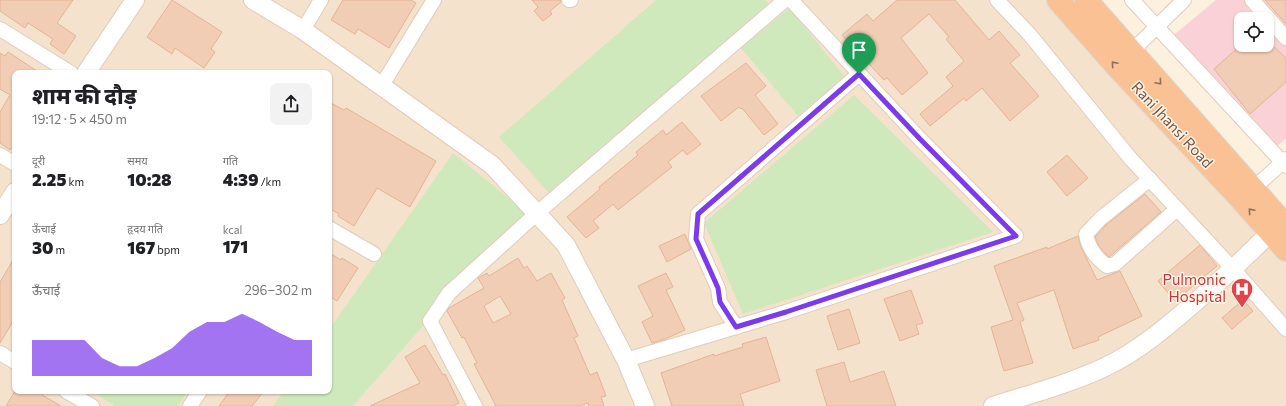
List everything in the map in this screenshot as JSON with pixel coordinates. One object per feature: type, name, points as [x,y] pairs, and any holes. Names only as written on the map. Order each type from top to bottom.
[{"type":"highway","name":"Rani Jhansi Road","points":[[1058,0],[1119,70],[1240,198],[1280,227]]},
{"type":"highway","name":"Rani Jhansi Road","points":[[1086,0],[1253,189],[1280,227],[1286,250]]},
{"type":"street","points":[[88,70],[135,0]]},
{"type":"street","points":[[254,0],[303,30],[492,165],[566,245],[626,360],[645,406]]},
{"type":"street","points":[[303,30],[321,0]]},
{"type":"street","points":[[382,86],[434,0]]},
{"type":"street","points":[[475,406],[430,321],[449,293],[536,214],[785,0]]},
{"type":"street","points":[[626,360],[794,310],[1016,236],[920,139],[791,0]]},
{"type":"street","points":[[997,0],[1030,35],[1130,158],[1233,269],[1286,329]]},
{"type":"street","points":[[1132,0],[1285,163],[1253,189]]},
{"type":"street","points":[[1132,51],[1184,0]]},
{"type":"street","points":[[1252,0],[1286,38]]},
{"type":"street","points":[[0,29],[66,70]]},
{"type":"street","points":[[736,327],[720,302],[718,288],[696,239],[698,214],[859,74]]},
{"type":"street","points":[[0,155],[12,162]]},
{"type":"street","points":[[1150,179],[1100,219],[1086,234],[1090,248],[1102,262],[1107,266],[1115,264],[1177,209]]},
{"type":"street","points":[[0,215],[12,197]]},
{"type":"street","points":[[993,406],[1081,378],[1133,352],[1162,332],[1280,227]]},
{"type":"street","points":[[332,230],[374,254]]},
{"type":"street","points":[[0,353],[12,360]]},
{"type":"street","points":[[71,394],[92,406]]},
{"type":"street","points":[[190,406],[198,394]]},
{"type":"shaded area","points":[[0,0],[1051,0],[1286,264],[1286,406],[0,406]]},
{"type":"shaded area","points":[[1216,0],[1286,0],[1286,138],[1272,151],[1169,39]]},
{"type":"green space","points":[[656,0],[766,0],[769,4],[551,195],[499,137]]},
{"type":"green space","points":[[789,8],[845,77],[798,116],[741,48]]},
{"type":"green space","points":[[854,95],[993,232],[743,314],[704,223]]},
{"type":"green space","points":[[453,153],[528,214],[422,327],[353,406],[273,406],[282,394],[332,394],[332,326]]},
{"type":"green space","points":[[97,394],[186,394],[178,406],[115,406]]},
{"type":"building","points":[[0,0],[73,0],[57,23],[76,36],[64,54],[50,44],[53,39],[28,23],[25,28],[0,11]]},
{"type":"building","points":[[172,0],[222,32],[211,49],[215,52],[204,68],[175,48],[172,54],[147,37]]},
{"type":"building","points":[[343,0],[411,0],[416,3],[389,48],[358,29],[355,34],[331,20]]},
{"type":"building","points":[[532,0],[561,0],[561,2],[550,11],[552,14],[543,21],[534,11],[538,7]]},
{"type":"building","points":[[897,0],[955,0],[989,40],[999,31],[1020,55],[1010,63],[1039,96],[1010,121],[982,88],[966,101],[964,98],[930,126],[920,114],[953,86],[946,77],[964,61],[946,39],[949,37],[929,14],[901,38],[928,73],[902,95],[887,78],[884,80],[842,35],[867,14],[873,21]]},
{"type":"building","points":[[1265,0],[1286,0],[1286,24]]},
{"type":"building","points":[[1274,47],[1286,58],[1286,82],[1250,114],[1214,69],[1234,51],[1274,52]]},
{"type":"building","points":[[8,52],[35,70],[12,70],[12,147],[10,150],[0,143],[0,112],[10,95],[0,89],[0,53],[5,56]]},
{"type":"building","points":[[746,63],[766,86],[755,95],[778,124],[764,135],[742,108],[741,109],[739,107],[721,121],[701,96]]},
{"type":"building","points":[[332,104],[344,110],[346,108],[436,161],[410,207],[377,188],[354,226],[338,216],[339,214],[332,210]]},
{"type":"building","points":[[682,122],[701,144],[687,155],[683,150],[668,162],[672,167],[618,210],[613,204],[593,221],[599,228],[586,238],[567,217],[600,189],[599,187],[638,155],[636,152],[663,130],[666,135]]},
{"type":"building","points":[[1067,155],[1088,178],[1067,196],[1047,172]]},
{"type":"building","points":[[1145,194],[1161,212],[1109,257],[1099,246],[1095,237],[1106,225]]},
{"type":"building","points":[[685,234],[691,249],[667,262],[659,246]]},
{"type":"building","points":[[1078,236],[1081,247],[1097,280],[1120,271],[1142,316],[1098,337],[1099,340],[1073,349],[1054,290],[1017,303],[1024,320],[1020,322],[1033,363],[1004,371],[991,327],[1013,320],[994,266],[1047,247],[1047,249]]},
{"type":"building","points":[[1200,245],[1217,266],[1175,301],[1158,281]]},
{"type":"building","points":[[332,255],[341,260],[342,258],[358,268],[337,301],[332,298]]},
{"type":"building","points":[[518,258],[524,268],[527,266],[537,281],[551,273],[565,298],[562,300],[578,336],[574,338],[590,375],[597,372],[606,396],[601,397],[604,406],[589,406],[588,403],[579,406],[496,406],[474,364],[477,363],[464,337],[462,338],[447,311],[449,308],[484,288],[478,278],[487,273],[489,276]],"holes":[[[500,296],[511,314],[493,323],[484,306]]]},
{"type":"building","points":[[12,262],[12,323],[0,343],[0,282]]},
{"type":"building","points":[[666,273],[673,287],[666,290],[685,330],[652,343],[642,322],[653,316],[638,286]]},
{"type":"building","points":[[911,290],[923,323],[916,325],[919,334],[900,341],[884,299]]},
{"type":"building","points":[[1243,300],[1253,311],[1232,329],[1222,318]]},
{"type":"building","points":[[849,309],[860,343],[838,350],[827,316]]},
{"type":"building","points":[[766,337],[780,381],[740,394],[744,406],[672,406],[661,373],[714,354],[714,356],[743,347],[742,344]]},
{"type":"building","points":[[425,345],[443,375],[445,374],[459,403],[452,406],[370,406],[420,383],[405,357]]},
{"type":"building","points":[[844,362],[850,382],[884,371],[896,406],[827,406],[816,370]]},
{"type":"building","points":[[13,394],[42,394],[61,406],[6,406]]},
{"type":"building","points":[[228,394],[262,394],[252,406],[219,406]]},
{"type":"place","name":"Pulmonic Hospital","points":[[1242,308]]},
{"type":"route","points":[[859,74],[920,139],[1016,236],[736,327],[720,302],[718,288],[696,239],[698,214],[859,74]]}]
